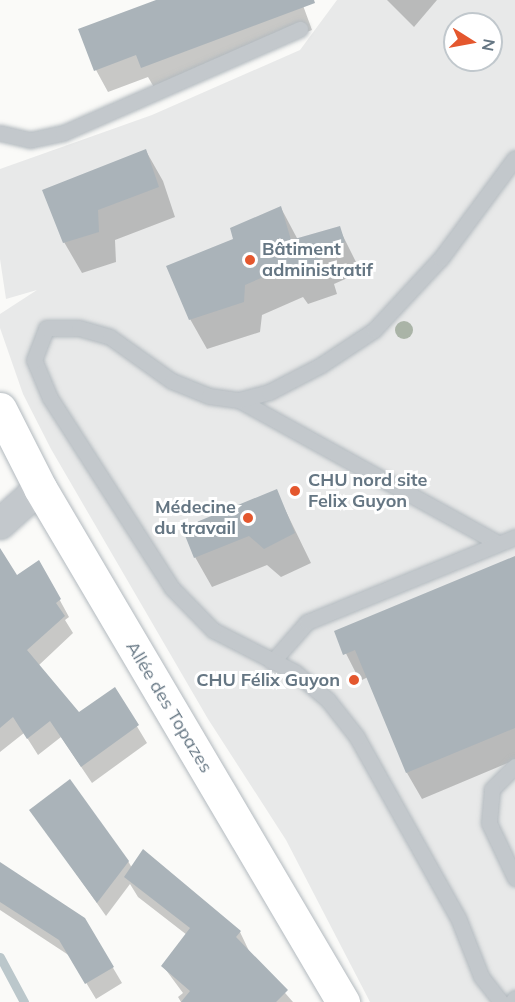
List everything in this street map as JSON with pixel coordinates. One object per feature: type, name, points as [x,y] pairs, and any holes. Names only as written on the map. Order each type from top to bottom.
[{"type":"main road","name":"Allée des Topazes","points":[[0,409],[40,488],[343,1002]]},
{"type":"street","points":[[0,524],[40,488]]},
{"type":"lane","points":[[0,133],[30,140],[63,133],[300,29]]},
{"type":"lane","points":[[239,400],[269,392],[321,365],[374,330],[441,258],[515,158]]},
{"type":"lane","points":[[496,542],[239,400],[209,396],[172,381],[110,337],[79,328],[46,328],[34,360],[50,398],[172,588],[213,630],[295,672],[328,700],[357,737],[458,918],[481,976],[501,1002]]},
{"type":"lane","points":[[272,662],[307,622],[496,542],[515,537]]},
{"type":"lane","points":[[515,766],[492,789],[489,823],[515,878]]},
{"type":"lane","points":[[512,1002],[515,998]]},
{"type":"shaded area","name":"CHU nord site Felix Guyon","points":[[337,0],[515,0],[515,1002],[370,1002],[286,840],[208,719],[51,449],[23,394],[0,328],[0,314],[37,290],[6,299],[0,259],[0,169],[152,115],[300,50]]},
{"type":"building","points":[[156,0],[314,0],[315,3],[141,68],[136,55],[94,71],[78,29]]},
{"type":"building","points":[[146,149],[159,187],[98,210],[99,232],[63,243],[42,190]]},
{"type":"building","name":"Bâtiment administratif","points":[[281,206],[291,240],[340,226],[345,242],[318,253],[321,264],[289,275],[286,267],[245,285],[244,302],[189,320],[166,266],[233,239],[230,228]]},
{"type":"building","name":"Médecine du travail","points":[[277,489],[295,533],[264,549],[249,536],[194,558],[182,528]]},
{"type":"building","points":[[0,548],[17,575],[39,560],[61,599],[56,603],[65,616],[27,650],[79,712],[115,687],[139,725],[81,767],[50,721],[27,739],[13,717],[0,728]]},
{"type":"building","points":[[515,556],[515,728],[406,773],[355,650],[343,655],[334,631]]},
{"type":"building","points":[[70,779],[129,861],[97,903],[29,810]]},
{"type":"building","points":[[143,849],[241,931],[236,937],[288,990],[276,1002],[181,1002],[190,991],[161,966],[190,928],[124,877]]},
{"type":"building","points":[[0,862],[85,918],[114,967],[85,984],[59,940],[0,902]]},
{"type":"waterway","points":[[0,957],[24,1002]]},
{"type":"place","name":"Bâtiment administratif","points":[[250,260]]},
{"type":"place","name":"CHU nord site Felix Guyon","points":[[295,491]]},
{"type":"place","name":"Médecine du travail","points":[[248,518]]},
{"type":"place","name":"CHU Félix Guyon","points":[[354,680]]}]
